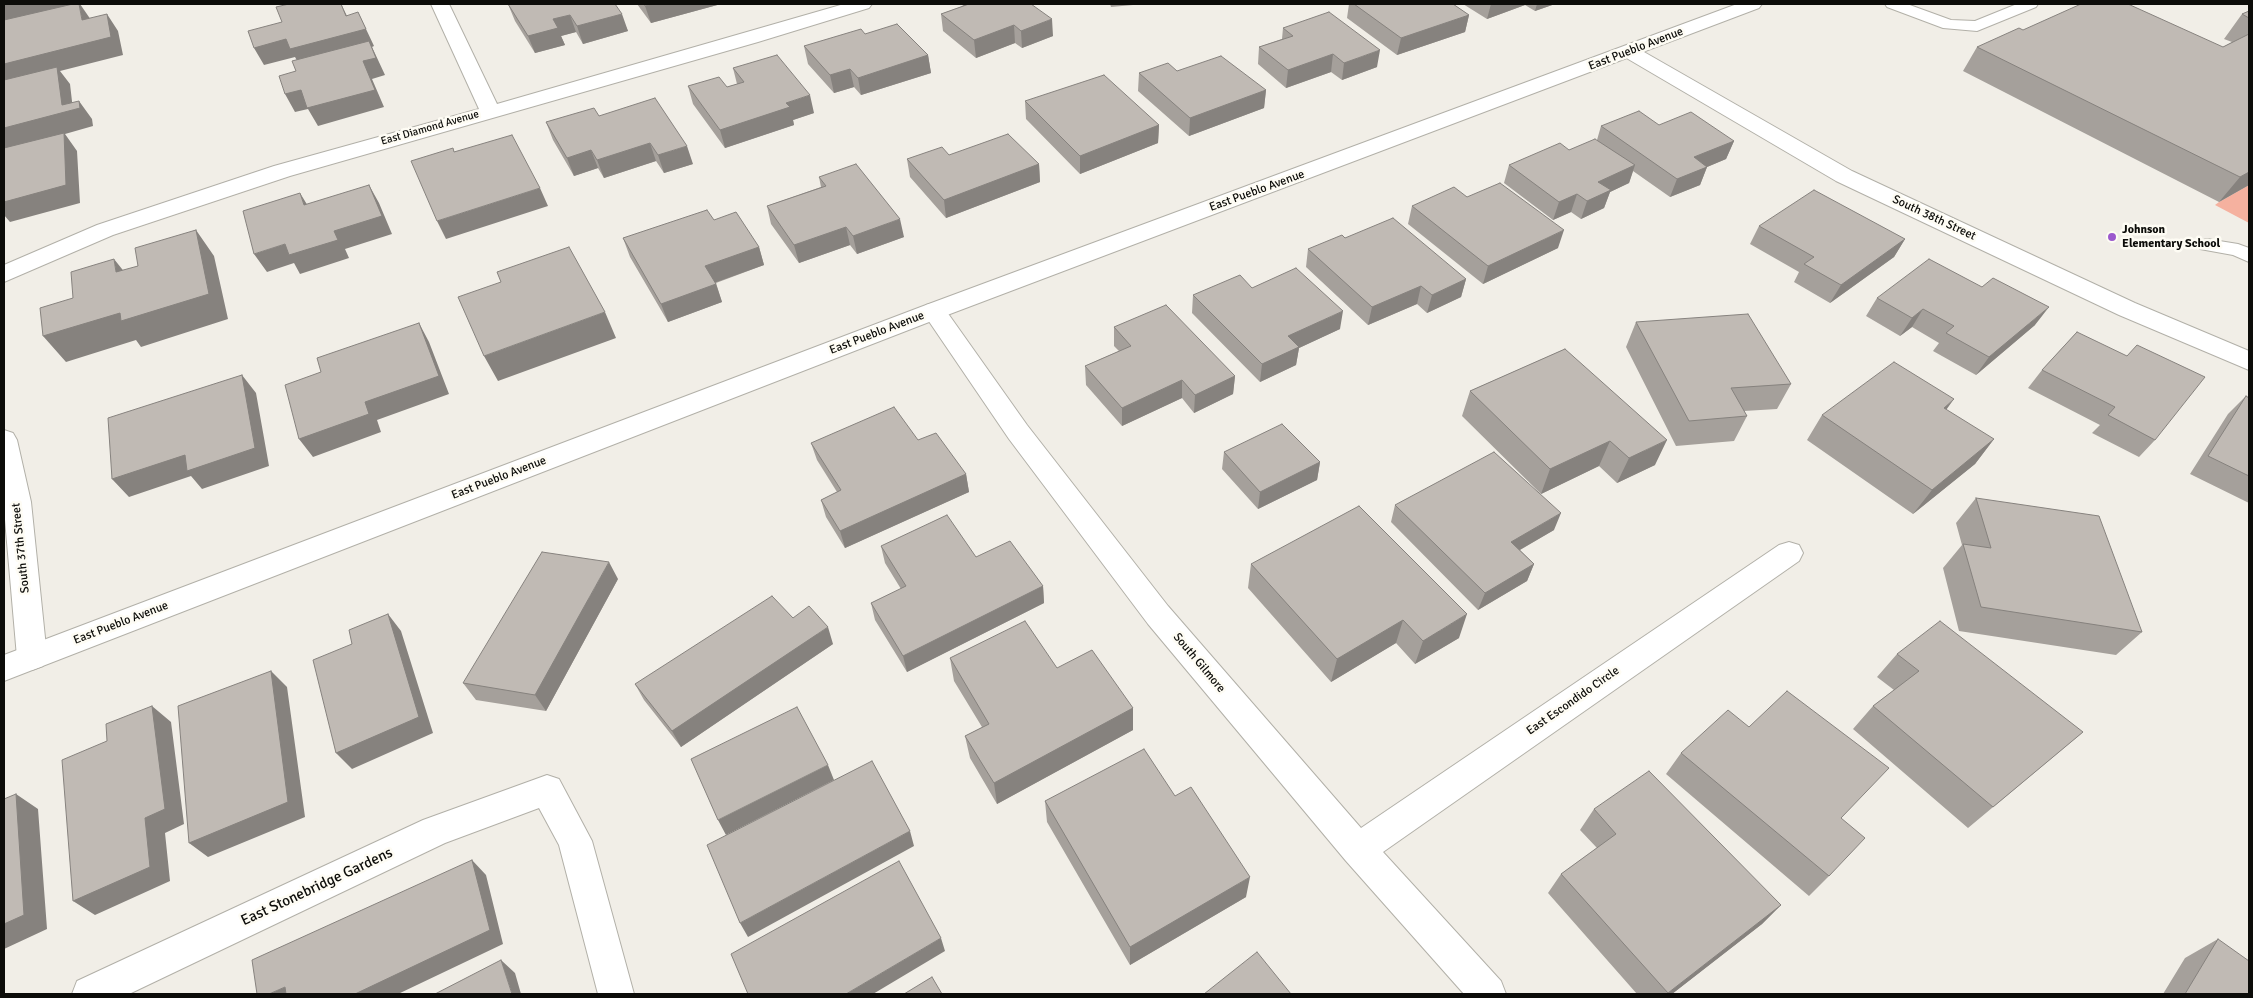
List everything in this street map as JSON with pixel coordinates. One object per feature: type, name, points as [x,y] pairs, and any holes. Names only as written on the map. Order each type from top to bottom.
[{"type":"street","points":[[440,4],[490,111]]},
{"type":"street","name":"East Diamond Avenue","points":[[4,274],[105,230],[282,170],[751,38],[863,4]]},
{"type":"street","name":"East Pueblo Avenue","points":[[4,668],[934,311],[1630,52],[1753,4]]},
{"type":"street","name":"South 38th Street","points":[[1630,52],[1844,176],[2127,309],[2249,361]]},
{"type":"street","name":"South Gilmore","points":[[934,311],[1018,432],[1158,615],[1358,850],[1488,994]]},
{"type":"street","name":"South 37th Street","points":[[4,440],[17,502],[32,657]]},
{"type":"street","name":"East Escondido Circle","points":[[1358,850],[1789,553]]},
{"type":"street","name":"East Stonebridge Gardens","points":[[90,994],[436,831],[547,790],[575,841],[616,994]]},
{"type":"lane","points":[[1893,4],[1949,25],[1977,26],[2030,4]]},
{"type":"lane","points":[[2207,246],[2238,250],[2249,256]]},
{"type":"shaded area","points":[[2249,185],[2249,223],[2215,205],[2219,202]]},
{"type":"building","points":[[79,4],[82,20],[107,14],[111,37],[4,64],[4,20]]},
{"type":"building","points":[[289,4],[341,4],[346,16],[358,12],[366,29],[290,49],[286,39],[254,48],[248,31],[282,22],[276,7]]},
{"type":"building","points":[[508,4],[615,4],[622,14],[577,26],[570,15],[553,19],[558,28],[528,36]]},
{"type":"building","points":[[969,4],[1031,4],[1052,19],[1021,31],[1014,25],[974,40],[941,14]]},
{"type":"building","points":[[1354,4],[1453,4],[1469,15],[1401,38]]},
{"type":"building","points":[[2081,4],[2128,4],[2223,47],[2249,34],[2249,172],[2240,177],[1977,47],[2019,28],[2023,30]]},
{"type":"building","points":[[2249,11],[2249,18],[2242,14]]},
{"type":"building","points":[[1329,12],[1380,50],[1344,63],[1333,54],[1288,70],[1259,47],[1293,36],[1283,28]]},
{"type":"building","points":[[897,24],[928,55],[858,78],[850,69],[830,75],[804,46],[861,29],[865,34]]},
{"type":"building","points":[[369,41],[376,58],[363,61],[375,90],[307,108],[301,90],[285,94],[279,76],[296,71],[292,61]]},
{"type":"building","points":[[777,55],[810,95],[786,103],[790,107],[720,130],[688,86],[719,77],[727,87],[744,82],[733,68]]},
{"type":"building","points":[[1221,56],[1266,90],[1190,118],[1139,73],[1168,63],[1177,71]]},
{"type":"building","points":[[57,67],[62,105],[79,101],[80,108],[4,128],[4,80]]},
{"type":"building","points":[[1104,75],[1159,125],[1080,156],[1025,101]]},
{"type":"building","points":[[655,98],[687,146],[658,155],[650,143],[597,160],[591,150],[567,158],[546,122],[594,108],[599,116]]},
{"type":"building","points":[[1639,111],[1659,125],[1691,112],[1734,141],[1694,157],[1707,167],[1677,179],[1601,126]]},
{"type":"building","points":[[64,133],[66,185],[4,202],[4,148]]},
{"type":"building","points":[[1008,134],[1039,164],[944,200],[907,159],[942,147],[949,155]]},
{"type":"building","points":[[512,135],[540,188],[437,221],[411,161],[453,148],[454,152]]},
{"type":"building","points":[[1595,139],[1635,165],[1598,182],[1611,190],[1587,201],[1577,194],[1559,202],[1509,165],[1560,143],[1569,150]]},
{"type":"building","points":[[856,164],[900,219],[853,236],[846,227],[794,245],[767,206],[826,186],[819,177]]},
{"type":"building","points":[[1500,183],[1564,230],[1488,266],[1412,206],[1454,187],[1467,197]]},
{"type":"building","points":[[369,185],[382,216],[334,231],[338,240],[289,255],[285,244],[254,254],[243,211],[300,193],[304,205]]},
{"type":"building","points":[[1814,190],[1905,239],[1841,285],[1804,264],[1814,257],[1759,226]]},
{"type":"building","points":[[707,210],[714,220],[736,212],[759,247],[705,266],[716,284],[661,304],[623,238]]},
{"type":"building","points":[[1393,218],[1466,279],[1432,295],[1421,286],[1372,307],[1308,249],[1342,235],[1345,238]]},
{"type":"building","points":[[196,230],[209,294],[121,321],[120,313],[43,336],[40,308],[73,298],[71,272],[114,259],[116,272],[138,266],[135,248]]},
{"type":"building","points":[[569,247],[605,312],[484,356],[458,297],[501,282],[497,272]]},
{"type":"building","points":[[1929,259],[1982,287],[1993,278],[2049,307],[1989,357],[1946,333],[1954,326],[1923,309],[1912,318],[1877,298]]},
{"type":"building","points":[[1296,268],[1343,311],[1288,336],[1299,347],[1262,364],[1193,295],[1240,275],[1252,288]]},
{"type":"building","points":[[1166,305],[1235,376],[1195,395],[1182,380],[1122,408],[1085,366],[1131,346],[1114,327]]},
{"type":"building","points":[[1748,314],[1791,384],[1731,388],[1747,416],[1689,421],[1636,322]]},
{"type":"building","points":[[419,323],[439,376],[365,402],[369,414],[299,439],[285,385],[321,372],[317,358]]},
{"type":"building","points":[[2077,332],[2127,356],[2137,345],[2205,377],[2155,440],[2108,415],[2115,407],[2042,370]]},
{"type":"building","points":[[1565,349],[1667,440],[1629,458],[1610,441],[1550,469],[1470,391]]},
{"type":"building","points":[[1894,362],[1954,399],[1944,408],[1994,439],[1932,490],[1822,415]]},
{"type":"building","points":[[242,375],[255,448],[187,471],[185,455],[112,479],[108,418]]},
{"type":"building","points":[[2246,396],[2249,398],[2249,476],[2208,456]]},
{"type":"building","points":[[894,407],[918,440],[936,433],[966,474],[840,531],[821,500],[841,490],[811,443]]},
{"type":"building","points":[[1282,424],[1320,462],[1260,492],[1224,452]]},
{"type":"building","points":[[1494,452],[1561,513],[1511,542],[1534,564],[1485,593],[1395,505]]},
{"type":"building","points":[[1976,498],[2099,516],[2142,632],[1981,607],[1963,544],[1991,548]]},
{"type":"building","points":[[1359,506],[1467,614],[1423,641],[1403,620],[1337,659],[1251,564]]},
{"type":"building","points":[[947,515],[976,557],[1010,541],[1043,586],[903,656],[871,603],[906,586],[881,546]]},
{"type":"building","points":[[542,552],[609,562],[535,695],[463,683]]},
{"type":"building","points":[[772,596],[793,618],[809,606],[828,627],[672,731],[635,684]]},
{"type":"building","points":[[388,614],[419,717],[336,753],[313,660],[352,644],[349,630]]},
{"type":"building","points":[[1025,621],[1057,668],[1092,650],[1133,708],[994,783],[965,736],[989,724],[950,658]]},
{"type":"building","points":[[1940,621],[2083,732],[1993,807],[1873,706],[1919,671],[1897,654]]},
{"type":"building","points":[[271,671],[288,802],[189,843],[178,706]]},
{"type":"building","points":[[1787,691],[1889,768],[1841,818],[1865,838],[1829,876],[1681,753],[1728,710],[1749,727]]},
{"type":"building","points":[[152,706],[165,809],[145,818],[150,867],[73,901],[62,760],[107,741],[106,724]]},
{"type":"building","points":[[797,707],[828,765],[718,820],[691,759]]},
{"type":"building","points":[[1144,749],[1175,796],[1191,787],[1250,877],[1130,947],[1045,801]]},
{"type":"building","points":[[872,761],[910,831],[740,923],[707,845]]},
{"type":"building","points":[[1649,771],[1781,905],[1668,993],[1561,874],[1616,834],[1594,809]]},
{"type":"building","points":[[16,794],[24,915],[4,924],[4,799]]},
{"type":"building","points":[[472,860],[490,930],[355,994],[286,994],[285,987],[269,994],[257,994],[252,960]]},
{"type":"building","points":[[899,861],[941,938],[846,994],[748,994],[731,954]]},
{"type":"building","points":[[2218,939],[2249,961],[2249,994],[2185,994]]},
{"type":"building","points":[[1257,952],[1291,994],[1204,994]]},
{"type":"building","points":[[501,960],[512,994],[435,994]]},
{"type":"building","points":[[932,977],[942,994],[904,994]]},
{"type":"place","name":"Johnson Elementary School","points":[[2112,237]]}]
